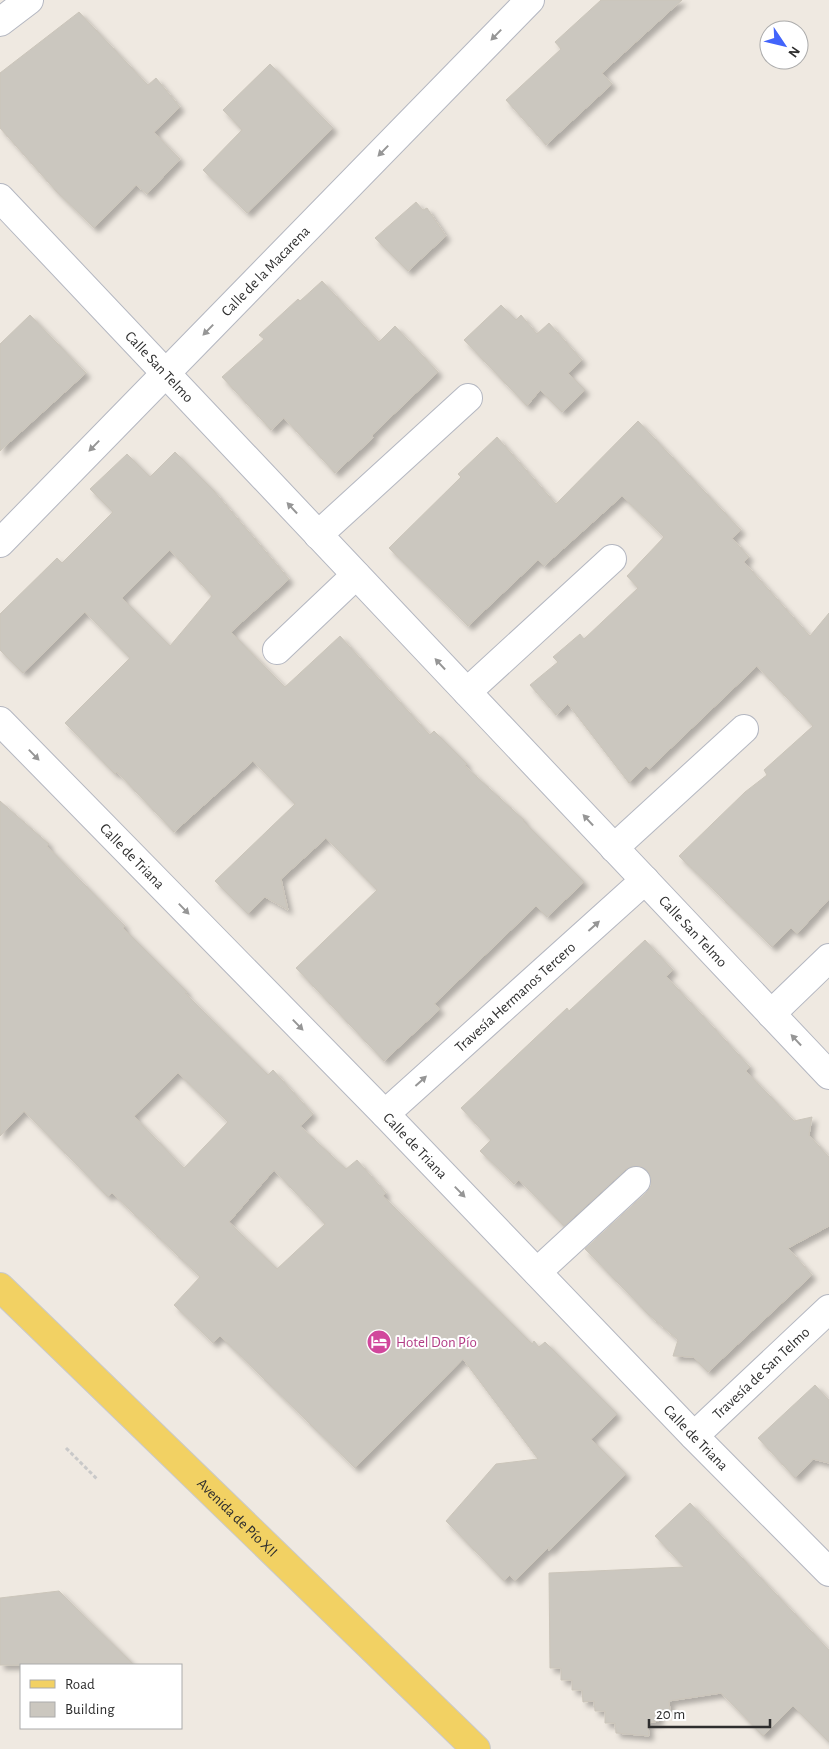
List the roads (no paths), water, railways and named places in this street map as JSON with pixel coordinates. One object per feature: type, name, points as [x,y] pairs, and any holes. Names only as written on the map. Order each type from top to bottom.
[{"type":"main road","name":"Avenida de Pío XII","points":[[0,1287],[476,1749]]},
{"type":"street","points":[[0,22],[28,0]]},
{"type":"street","name":"Calle de la Macarena","points":[[0,543],[530,0]]},
{"type":"street","name":"Calle San Telmo","points":[[0,198],[829,1076]]},
{"type":"street","points":[[318,535],[468,398]]},
{"type":"street","points":[[467,692],[612,559]]},
{"type":"street","points":[[276,650],[356,575]]},
{"type":"street","name":"Calle de Triana","points":[[0,720],[385,1114],[694,1436],[829,1572]]},
{"type":"street","points":[[614,848],[744,729]]},
{"type":"street","name":"Travesía Hermanos Tercero","points":[[385,1114],[644,880]]},
{"type":"street","points":[[771,1014],[829,958]]},
{"type":"street","points":[[537,1272],[636,1181]]},
{"type":"street","name":"Travesía de San Telmo","points":[[694,1436],[829,1309]]},
{"type":"place","name":"Hotel Don Pío","points":[[379,1342]]}]
